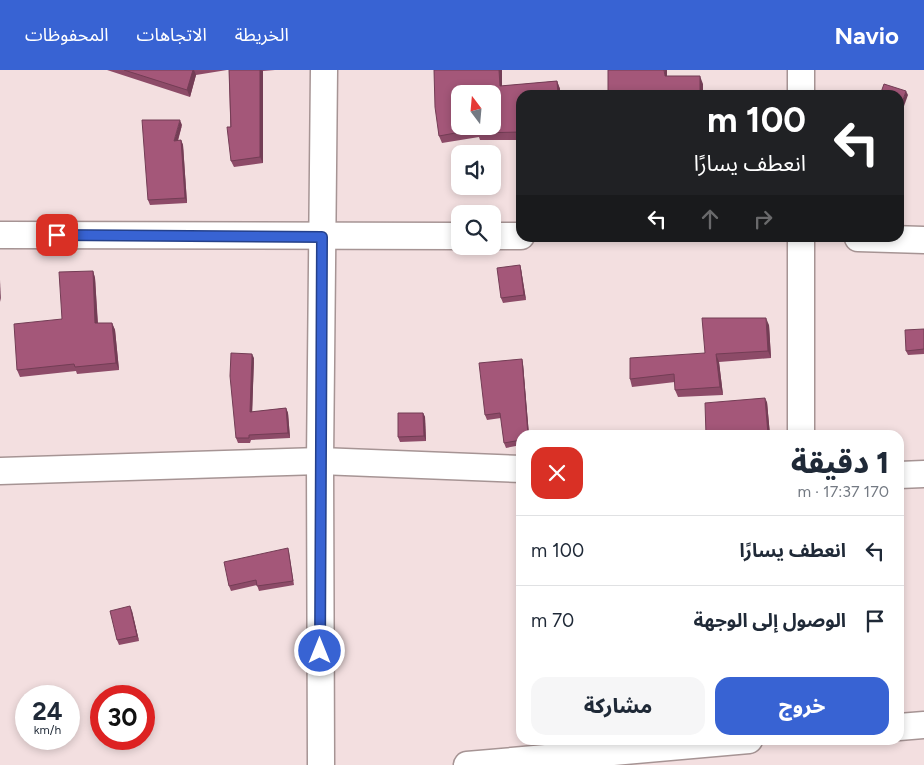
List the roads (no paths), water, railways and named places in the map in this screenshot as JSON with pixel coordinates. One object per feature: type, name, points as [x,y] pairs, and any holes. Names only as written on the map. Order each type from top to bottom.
[{"type":"street","points":[[321,765],[320,461],[324,70]]},
{"type":"street","points":[[801,70],[801,90]]},
{"type":"street","points":[[0,235],[451,236]]},
{"type":"street","points":[[501,236],[516,236]]},
{"type":"street","points":[[904,239],[924,240]]},
{"type":"street","points":[[801,242],[801,430]]},
{"type":"street","points":[[0,471],[320,461],[516,468]]},
{"type":"street","points":[[904,475],[924,474]]},
{"type":"street","points":[[904,727],[924,725]]},
{"type":"street","points":[[468,765],[693,745]]}]
